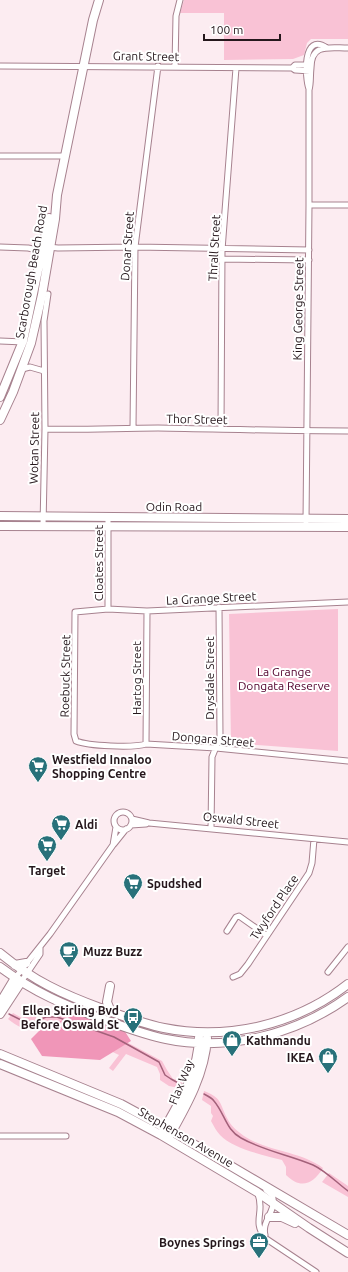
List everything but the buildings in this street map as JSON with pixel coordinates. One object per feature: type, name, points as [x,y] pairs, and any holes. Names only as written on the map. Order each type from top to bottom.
[{"type":"main road","name":"Scarborough Beach Road","points":[[0,420],[22,369],[50,217],[57,195],[93,20],[99,0]]},
{"type":"main road","name":"Scarborough Beach Road","points":[[0,398],[27,342]]},
{"type":"main road","name":"Odin Road","points":[[0,516],[43,517],[108,522]]},
{"type":"main road","name":"Odin Road","points":[[306,523],[348,519]]},
{"type":"main road","name":"Odin Road","points":[[3,527],[108,522],[306,523],[348,527]]},
{"type":"main road","points":[[0,952],[63,994],[111,1012],[163,1028],[203,1032],[242,1030],[279,1021],[317,1006],[348,984]]},
{"type":"main road","points":[[0,967],[18,980],[58,1002],[149,1035],[167,1039],[203,1042],[245,1040],[283,1031],[315,1018],[348,997]]},
{"type":"main road","points":[[0,1003],[18,980]]},
{"type":"main road","points":[[0,1014],[18,980]]},
{"type":"main road","points":[[110,986],[107,1002],[111,1012]]},
{"type":"main road","name":"Flax Way","points":[[164,1137],[169,1129],[185,1091],[203,1042],[203,1032]]},
{"type":"main road","name":"Stephenson Avenue","points":[[0,1054],[121,1104],[169,1129],[348,1235]]},
{"type":"main road","name":"Stephenson Avenue","points":[[0,1064],[118,1112],[258,1192],[348,1253]]},
{"type":"main road","points":[[269,1217],[282,1217],[309,1228]]},
{"type":"street","points":[[175,66],[176,16],[180,0]]},
{"type":"street","name":"King George Street","points":[[306,523],[310,205],[309,90],[307,84],[307,53],[309,50],[323,45],[326,48],[348,48]]},
{"type":"street","name":"Grant Street","points":[[0,66],[292,68],[295,65],[308,68]]},
{"type":"street","name":"Donar Street","points":[[133,428],[135,248],[158,66]]},
{"type":"street","name":"Thrall Street","points":[[221,429],[222,250],[236,68]]},
{"type":"street","points":[[0,156],[65,156]]},
{"type":"street","points":[[310,205],[348,205]]},
{"type":"street","points":[[0,247],[309,250]]},
{"type":"street","points":[[222,259],[309,260]]},
{"type":"street","name":"Wotan Street","points":[[43,526],[45,429],[44,321],[48,294]]},
{"type":"street","points":[[0,341],[27,342]]},
{"type":"street","points":[[22,369],[30,367],[44,371]]},
{"type":"street","name":"Thor Street","points":[[45,429],[133,428],[348,431]]},
{"type":"street","name":"Cloates Street","points":[[108,522],[108,609]]},
{"type":"street","name":"La Grange Street","points":[[75,612],[108,609],[147,611],[348,602]]},
{"type":"street","name":"Drysdale Street","points":[[211,829],[212,758],[220,737],[219,607]]},
{"type":"street","name":"Hartog Street","points":[[146,744],[147,611]]},
{"type":"street","name":"Roebuck Street","points":[[75,612],[74,734],[76,740]]},
{"type":"street","name":"Dongara Street","points":[[76,740],[81,742],[109,745],[140,746],[146,744],[216,748],[348,761]]},
{"type":"street","points":[[113,845],[116,827],[115,819],[120,812],[126,812],[132,819],[131,825]]},
{"type":"street","name":"Oswald Street","points":[[132,819],[149,823],[348,842]]},
{"type":"street","points":[[18,980],[40,954],[40,947],[126,829],[131,825],[149,823]]},
{"type":"street","points":[[116,827],[126,829]]},
{"type":"street","name":"Twyford Place","points":[[233,977],[240,974],[248,964],[309,873],[312,863],[314,839]]},
{"type":"street","points":[[227,931],[236,917],[239,916],[266,935]]},
{"type":"street","points":[[328,972],[348,947]]},
{"type":"street","points":[[0,1136],[66,1136]]},
{"type":"street","points":[[254,1179],[272,1196],[274,1203],[264,1226],[266,1238]]},
{"type":"street","points":[[258,1192],[261,1200],[258,1223],[260,1231],[266,1238],[315,1272]]},
{"type":"green space","points":[[184,0],[348,0],[348,39],[311,39],[307,43],[304,55],[293,59],[224,60],[224,13],[180,13]]},
{"type":"green space","name":"La Grange Dongata Reserve","points":[[338,609],[338,751],[231,743],[229,614]]},
{"type":"green space","points":[[32,1007],[39,1009],[36,1018],[60,1015],[121,1039],[162,1061],[173,1079],[183,1081],[179,1088],[169,1086],[160,1080],[160,1074],[157,1067],[126,1054],[113,1071],[109,1068],[119,1055],[53,1024],[30,1030],[20,1027],[8,1019],[13,1013],[22,1018],[28,1016]]},
{"type":"green space","points":[[204,1091],[217,1098],[230,1123],[244,1136],[263,1145],[314,1162],[323,1168],[319,1174],[311,1181],[302,1184],[291,1180],[286,1175],[286,1167],[282,1160],[249,1151],[226,1140],[216,1130],[211,1121],[213,1116],[211,1113],[211,1106],[202,1100]]},
{"type":"green space","points":[[329,1173],[348,1186],[348,1197],[322,1182]]},
{"type":"shaded area","points":[[76,1014],[124,1030],[131,1041],[100,1060],[42,1056],[31,1039],[39,1031]]},
{"type":"waterway","points":[[9,1014],[23,1021],[34,1022],[46,1017],[57,1017],[114,1037],[159,1062],[165,1075],[182,1085]]},
{"type":"waterway","points":[[204,1094],[210,1097],[218,1106],[232,1131],[236,1135],[259,1146],[313,1165],[348,1191]]},
{"type":"place","name":"Westfield Innaloo Shopping Centre","points":[[38,783]]},
{"type":"place","name":"Aldi","points":[[61,841]]},
{"type":"place","name":"Target","points":[[47,862]]},
{"type":"place","name":"Spudshed","points":[[133,900]]},
{"type":"place","name":"Muzz Buzz","points":[[69,968]]},
{"type":"place","name":"Ellen Stirling Bvd Before Oswald St","points":[[133,1034]]},
{"type":"place","name":"Kathmandu","points":[[232,1057]]},
{"type":"place","name":"IKEA","points":[[328,1074]]},
{"type":"place","name":"Boynes Springs","points":[[259,1259]]}]
